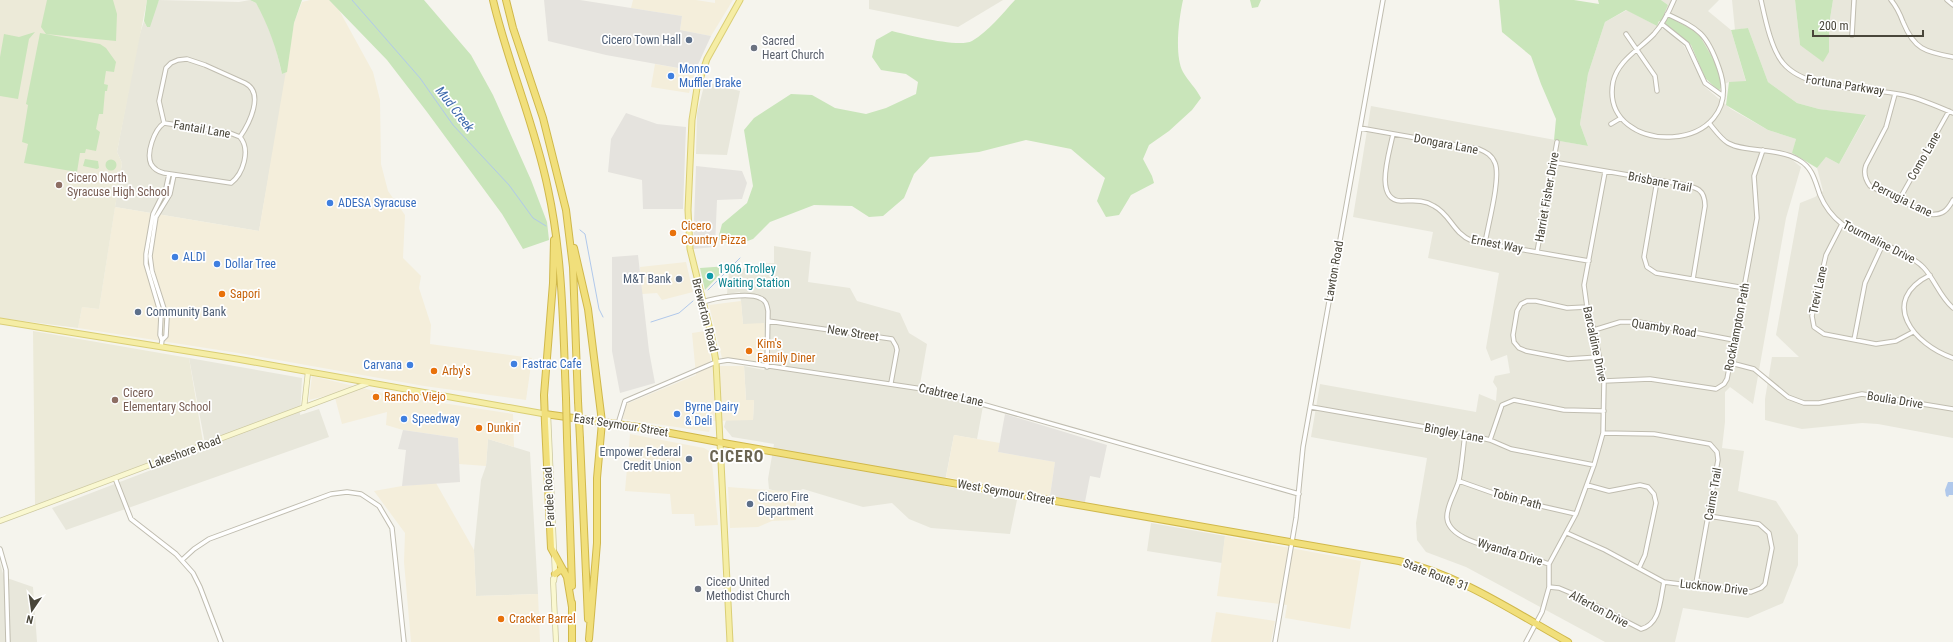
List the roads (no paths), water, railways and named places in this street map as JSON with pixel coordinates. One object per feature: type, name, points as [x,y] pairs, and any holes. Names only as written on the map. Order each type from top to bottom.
[{"type":"highway","points":[[493,0],[508,54],[535,139],[548,189],[561,279],[566,398],[572,642]]},
{"type":"highway","points":[[506,0],[513,28],[554,158],[588,309],[602,422],[597,478],[597,543],[589,640]]},
{"type":"highway","points":[[547,414],[544,395],[553,283],[554,223]]},
{"type":"highway","points":[[570,234],[573,266],[589,640]]},
{"type":"highway","name":"East Seymour Street","points":[[547,414],[618,424],[720,442]]},
{"type":"highway","name":"Pardee Road","points":[[547,414],[551,548]]},
{"type":"highway","name":"West Seymour Street","points":[[720,442],[1292,542]]},
{"type":"highway","name":"State Route 31","points":[[1292,542],[1399,561],[1425,569],[1469,588],[1568,642]]},
{"type":"highway","points":[[551,548],[564,571],[568,583],[572,607]]},
{"type":"highway","points":[[554,577],[560,570],[564,571]]},
{"type":"main road","name":"Brewerton Road","points":[[730,642],[716,362],[712,338],[690,249],[688,235],[692,116],[697,88],[707,60],[740,0]]},
{"type":"main road","points":[[0,321],[370,382],[547,414]]},
{"type":"street","name":"Lawton Road","points":[[1275,642],[1299,494],[1303,447],[1383,0]]},
{"type":"street","points":[[1667,14],[1698,30],[1706,39],[1723,78],[1723,96],[1718,110],[1709,123],[1694,134],[1672,138],[1643,133],[1630,127],[1621,118],[1613,98],[1614,80],[1621,65],[1653,35],[1662,24],[1667,14],[1674,0]]},
{"type":"street","name":"Fortuna Parkway","points":[[1761,0],[1768,28],[1782,62],[1798,76],[1813,82],[1895,94],[1920,100],[1951,112]]},
{"type":"street","points":[[1852,35],[1854,0]]},
{"type":"street","points":[[1891,0],[1899,12],[1912,40],[1918,46],[1930,52],[1953,56]]},
{"type":"street","points":[[1947,0],[1953,5]]},
{"type":"street","points":[[1662,24],[1687,44],[1705,83],[1723,96]]},
{"type":"street","points":[[1626,34],[1655,76],[1658,91]]},
{"type":"street","points":[[187,59],[205,65],[250,86],[254,97],[250,122],[240,138],[245,148],[242,167],[239,177],[231,183],[159,172],[153,167],[150,158],[154,133],[158,127],[164,123],[159,101],[166,68],[171,63],[178,60],[187,59]]},
{"type":"street","name":"Perrugia Lane","points":[[1895,94],[1886,127],[1866,164],[1864,175],[1870,186],[1928,214],[1936,215],[1944,212],[1953,200]]},
{"type":"street","name":"Como Lane","points":[[1899,200],[1951,112]]},
{"type":"street","points":[[1611,124],[1621,118]]},
{"type":"street","name":"Fantail Lane","points":[[164,123],[230,134],[240,138]]},
{"type":"street","name":"Tourmaline Drive","points":[[1709,123],[1728,143],[1735,146],[1792,156],[1805,164],[1814,175],[1825,205],[1842,224],[1919,263],[1930,275],[1943,297],[1953,308]]},
{"type":"street","name":"Dongara Lane","points":[[1360,128],[1479,149],[1489,154],[1495,164],[1497,177],[1485,243]]},
{"type":"street","name":"Ernest Way","points":[[1393,134],[1384,184],[1387,194],[1396,200],[1415,200],[1433,205],[1445,215],[1459,234],[1472,241],[1589,261]]},
{"type":"street","name":"Harriet Fisher Drive","points":[[1537,252],[1557,142]]},
{"type":"street","name":"Rockhampton Path","points":[[1604,381],[1650,379],[1716,389],[1724,384],[1728,379],[1734,340],[1758,218],[1754,176],[1763,150]]},
{"type":"street","name":"Brisbane Trail","points":[[1553,162],[1698,189],[1705,196],[1706,206],[1693,279]]},
{"type":"street","name":"Barcaldine Drive","points":[[1549,564],[1576,514],[1604,433],[1604,381],[1594,330],[1587,307],[1584,286],[1605,172]]},
{"type":"street","points":[[161,347],[161,315],[146,264],[146,254],[152,214],[164,194],[169,174]]},
{"type":"street","points":[[162,340],[166,336],[167,318],[152,271],[150,256],[156,217],[170,194],[174,175]]},
{"type":"street","points":[[1657,181],[1644,249],[1644,263],[1647,267],[1656,273],[1745,288]]},
{"type":"street","name":"Trevi Lane","points":[[1842,224],[1826,255],[1812,322],[1818,332],[1876,344],[1888,343],[1912,332]]},
{"type":"street","points":[[1854,340],[1864,283],[1883,244]]},
{"type":"street","points":[[1930,275],[1912,288],[1905,304],[1906,319],[1912,332],[1931,348],[1953,358]]},
{"type":"street","points":[[703,302],[718,298],[759,297],[767,304],[767,367]]},
{"type":"street","points":[[1587,307],[1567,308],[1536,301],[1527,301],[1521,304],[1517,311],[1513,335],[1514,342],[1519,348],[1526,351],[1568,359],[1599,356]]},
{"type":"street","name":"New Street","points":[[768,321],[892,339],[897,350],[891,384]]},
{"type":"street","name":"Quamby Road","points":[[1594,330],[1620,322],[1639,322],[1734,340]]},
{"type":"street","name":"Crabtree Lane","points":[[618,424],[625,401],[716,362],[728,360],[767,367],[891,384],[964,397],[1299,494]]},
{"type":"street","name":"Boulia Drive","points":[[1730,363],[1754,369],[1788,397],[1804,403],[1819,403],[1862,394],[1953,409]]},
{"type":"street","points":[[304,408],[308,372]]},
{"type":"street","name":"Lakeshore Road","points":[[0,521],[370,382]]},
{"type":"street","points":[[1490,440],[1502,405],[1514,400],[1564,410],[1604,411]]},
{"type":"street","name":"Bingley Lane","points":[[1311,407],[1465,434],[1490,440],[1511,449],[1594,465]]},
{"type":"street","name":"Pardee Road","points":[[547,414],[554,554],[556,642]]},
{"type":"street","name":"Cairns Trail","points":[[1604,433],[1654,434],[1710,444],[1717,452],[1718,460],[1696,583]]},
{"type":"street","name":"Wyandra Drive","points":[[1465,434],[1458,481],[1447,516],[1448,524],[1456,533],[1495,550],[1520,554],[1549,564]]},
{"type":"street","points":[[115,478],[131,519],[182,560],[198,580],[221,642]]},
{"type":"street","name":"Tobin Path","points":[[1458,481],[1510,500],[1576,514]]},
{"type":"street","points":[[1587,485],[1609,491],[1640,485],[1648,487],[1654,494],[1656,503],[1645,554],[1639,568]]},
{"type":"street","points":[[182,560],[209,539],[324,496],[347,492],[360,494],[379,506],[392,528],[404,642]]},
{"type":"street","name":"Lucknow Drive","points":[[1664,582],[1680,584],[1696,583],[1751,592],[1766,584],[1772,548],[1769,532],[1759,524],[1709,516]]},
{"type":"street","points":[[1567,533],[1605,550],[1664,582]]},
{"type":"street","name":"Pardee Road","points":[[551,548],[554,577]]},
{"type":"street","points":[[0,552],[6,570],[8,642]]},
{"type":"street","points":[[1526,642],[1542,612],[1549,587],[1549,564]]},
{"type":"street","name":"Alferton Drive","points":[[1549,587],[1560,588],[1571,593],[1633,627],[1641,629],[1648,627],[1655,621],[1664,582]]},
{"type":"water","points":[[1948,482],[1953,482],[1953,495],[1949,495],[1948,497],[1946,496],[1945,490]]},
{"type":"waterway","name":"Mud Creek","points":[[352,0],[420,78],[453,125],[509,185],[533,218],[546,226]]},
{"type":"waterway","name":"Mud Creek","points":[[580,230],[585,234],[599,309],[603,317]]},
{"type":"waterway","name":"Mud Creek","points":[[708,290],[740,258]]},
{"type":"waterway","name":"Mud Creek","points":[[651,322],[679,313],[693,301]]},
{"type":"place","name":"Cicero Town Hall","points":[[689,40]]},
{"type":"place","name":"Sacred Heart Church","points":[[754,48]]},
{"type":"place","name":"Monro Muffler Brake","points":[[671,76]]},
{"type":"place","name":"Cicero North Syracuse High School","points":[[59,185]]},
{"type":"place","name":"ADESA Syracuse","points":[[330,203]]},
{"type":"place","name":"Cicero Country Pizza","points":[[673,233]]},
{"type":"place","name":"ALDI","points":[[175,257]]},
{"type":"place","name":"Dollar Tree","points":[[217,264]]},
{"type":"place","name":"1906 Trolley Waiting Station","points":[[710,276]]},
{"type":"place","name":"M&T Bank","points":[[679,279]]},
{"type":"place","name":"Sapori","points":[[222,294]]},
{"type":"place","name":"Community Bank","points":[[138,312]]},
{"type":"place","name":"Kim's Family Diner","points":[[749,351]]},
{"type":"place","name":"Fastrac Cafe","points":[[514,364]]},
{"type":"place","name":"Carvana","points":[[410,365]]},
{"type":"place","name":"Arby's","points":[[434,371]]},
{"type":"place","name":"Rancho Viejo","points":[[376,397]]},
{"type":"place","name":"Cicero Elementary School","points":[[115,400]]},
{"type":"place","name":"Byrne Dairy & Deli","points":[[677,414]]},
{"type":"place","name":"Speedway","points":[[404,419]]},
{"type":"place","name":"Dunkin'","points":[[479,428]]},
{"type":"place","name":"Empower Federal Credit Union","points":[[689,459]]},
{"type":"place","name":"Cicero Fire Department","points":[[750,504]]},
{"type":"place","name":"Cicero United Methodist Church","points":[[698,589]]},
{"type":"place","name":"Cracker Barrel","points":[[501,619]]},
{"type":"district","name":"CICERO","points":[[737,456]]}]
